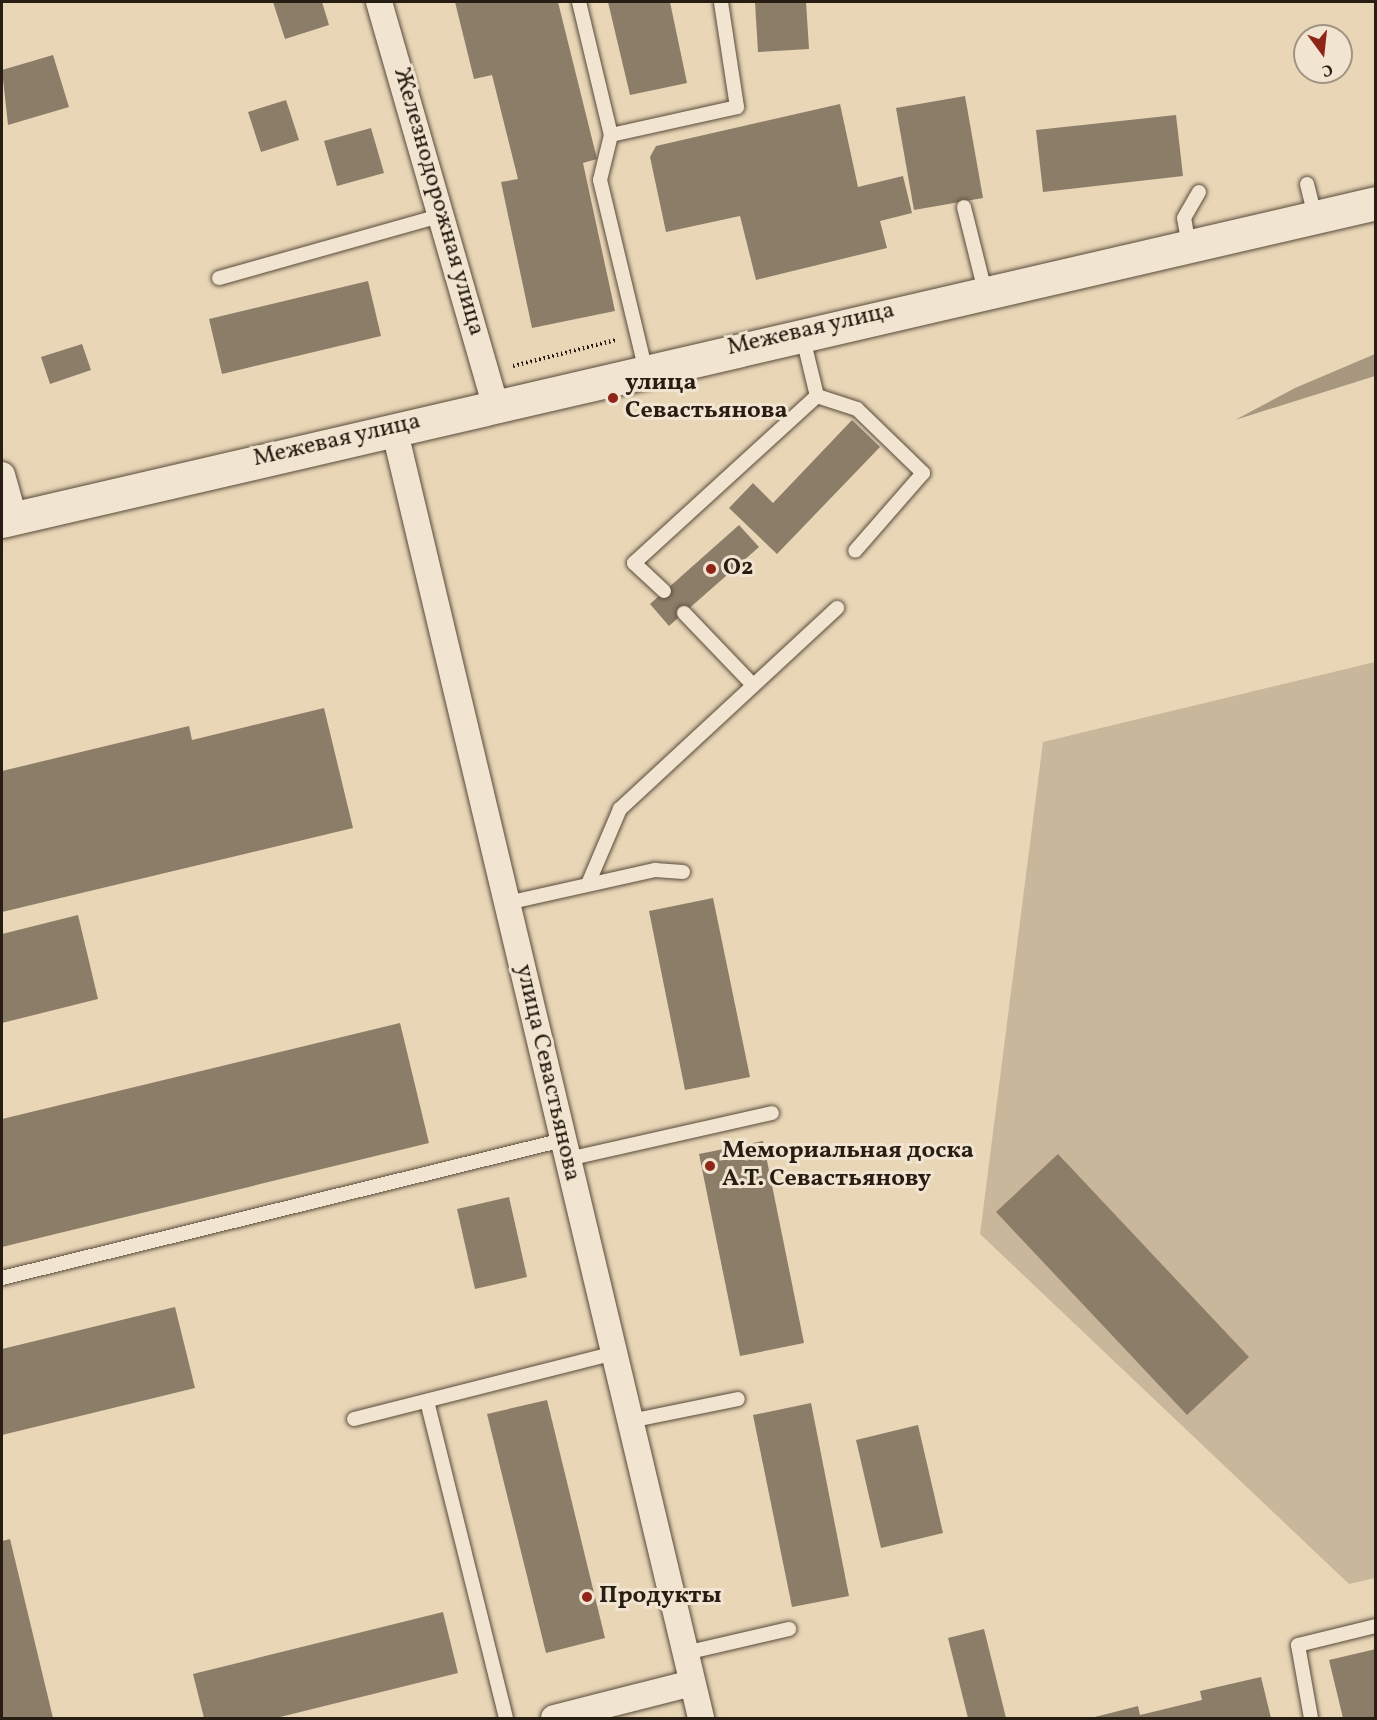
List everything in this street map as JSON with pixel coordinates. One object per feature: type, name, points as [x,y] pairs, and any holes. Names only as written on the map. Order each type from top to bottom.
[{"type":"street","name":"Железнодорожная улица","points":[[379,2],[443,215],[495,403]]},
{"type":"street","name":"Межевая улица","points":[[8,519],[645,368],[1376,203]]},
{"type":"street","name":"улица Севастьянова","points":[[394,428],[701,1719]]},
{"type":"street","points":[[2,476],[8,519]]},
{"type":"street","points":[[554,1719],[692,1683]]},
{"type":"lane","points":[[579,2],[611,135],[600,180],[645,368]]},
{"type":"lane","points":[[611,135],[737,107],[721,2]]},
{"type":"lane","points":[[1307,183],[1315,217]]},
{"type":"lane","points":[[1190,246],[1184,218],[1199,192]]},
{"type":"lane","points":[[964,207],[985,291]]},
{"type":"lane","points":[[219,278],[443,215]]},
{"type":"lane","points":[[801,332],[817,396]]},
{"type":"lane","points":[[817,396],[857,409],[923,472],[855,551]]},
{"type":"lane","points":[[664,591],[634,563],[817,396]]},
{"type":"lane","points":[[588,884],[620,809],[837,608]]},
{"type":"lane","points":[[684,613],[753,685]]},
{"type":"lane","points":[[507,903],[655,870],[683,872]]},
{"type":"lane","points":[[2,1278],[566,1149],[772,1113]]},
{"type":"lane","points":[[354,1419],[614,1353]]},
{"type":"lane","points":[[630,1421],[738,1400]]},
{"type":"lane","points":[[427,1401],[506,1719]]},
{"type":"lane","points":[[1311,1719],[1298,1645],[1376,1626]]},
{"type":"lane","points":[[685,1653],[789,1629]]},
{"type":"path","points":[[512,367],[637,334]]},
{"type":"shaded area","points":[[1375,354],[1375,376],[1235,420],[1295,388]]},
{"type":"shaded area","points":[[1375,662],[1375,1578],[1349,1584],[980,1234],[1043,742]]},
{"type":"building","points":[[273,2],[322,2],[329,25],[285,39]]},
{"type":"building","points":[[455,2],[558,2],[597,159],[583,163],[615,311],[532,328],[501,182],[518,179],[492,75],[474,79]]},
{"type":"building","points":[[608,2],[670,2],[687,83],[630,95]]},
{"type":"building","points":[[755,2],[806,2],[809,49],[758,52]]},
{"type":"building","points":[[53,55],[69,107],[8,125],[2,70]]},
{"type":"building","points":[[965,96],[983,198],[914,210],[896,108]]},
{"type":"building","points":[[286,100],[299,140],[261,152],[248,112]]},
{"type":"building","points":[[840,104],[858,187],[903,176],[912,213],[880,221],[887,248],[756,280],[740,216],[666,232],[650,157],[656,146]]},
{"type":"building","points":[[1176,115],[1183,176],[1043,192],[1036,130]]},
{"type":"building","points":[[371,128],[384,173],[337,186],[324,141]]},
{"type":"building","points":[[368,281],[381,336],[222,374],[209,319]]},
{"type":"building","points":[[82,344],[91,370],[50,384],[41,357]]},
{"type":"building","points":[[852,420],[880,447],[777,554],[729,508],[753,483],[773,503]]},
{"type":"building","name":"O2","points":[[739,525],[759,547],[669,626],[650,604]]},
{"type":"building","points":[[324,708],[353,828],[2,912],[2,771],[189,726],[192,740]]},
{"type":"building","points":[[713,898],[750,1077],[685,1090],[649,911]]},
{"type":"building","points":[[78,915],[98,999],[2,1023],[2,934]]},
{"type":"building","points":[[400,1023],[429,1143],[2,1247],[2,1119]]},
{"type":"building","points":[[763,1141],[804,1343],[740,1356],[699,1154]]},
{"type":"building","points":[[1058,1154],[1249,1357],[1187,1415],[996,1212]]},
{"type":"building","points":[[509,1197],[527,1277],[475,1289],[457,1209]]},
{"type":"building","points":[[175,1307],[195,1388],[2,1435],[2,1349]]},
{"type":"building","points":[[547,1400],[605,1638],[546,1653],[487,1414]]},
{"type":"building","points":[[811,1403],[849,1596],[792,1607],[753,1415]]},
{"type":"building","points":[[918,1425],[943,1533],[881,1548],[856,1440]]},
{"type":"building","points":[[10,1539],[53,1718],[2,1718],[2,1541]]},
{"type":"building","points":[[443,1612],[458,1673],[276,1718],[204,1718],[193,1674]]},
{"type":"building","points":[[984,1629],[1006,1718],[968,1718],[948,1638]]},
{"type":"building","points":[[1376,1649],[1376,1718],[1343,1718],[1329,1660]]},
{"type":"building","points":[[1261,1677],[1271,1718],[1091,1718],[1138,1706],[1140,1715],[1202,1700],[1200,1691]]},
{"type":"place","name":"улица Севастьянова","points":[[613,398]]},
{"type":"place","name":"O2","points":[[711,569]]},
{"type":"place","name":"Мемориальная доска А.Т. Севастьянову","points":[[710,1166]]},
{"type":"place","name":"Продукты","points":[[587,1597]]}]
